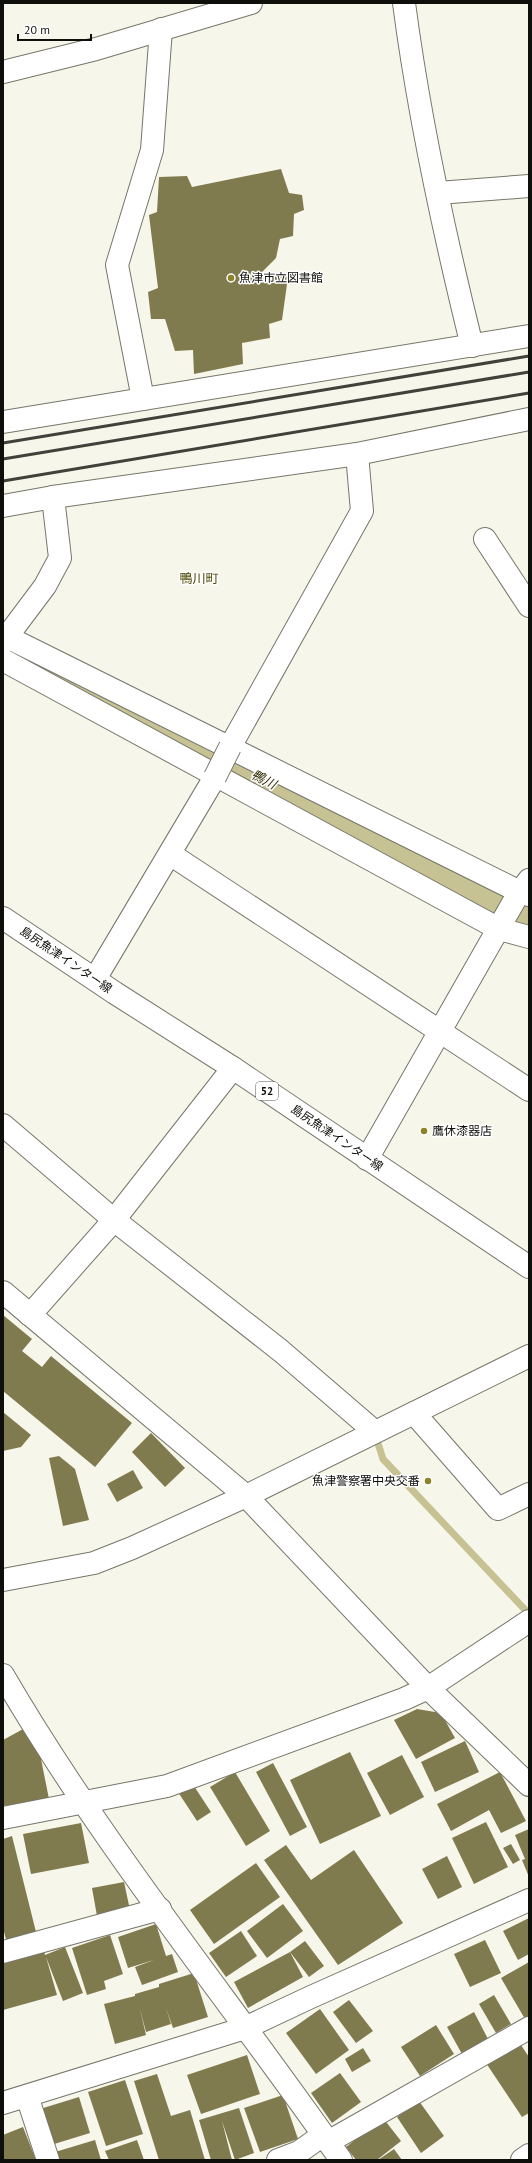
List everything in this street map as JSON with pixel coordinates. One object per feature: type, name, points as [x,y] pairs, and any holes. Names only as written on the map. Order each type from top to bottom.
[{"type":"street","points":[[3,72],[96,49],[251,3]]},
{"type":"street","points":[[404,3],[412,69],[452,266],[472,346]]},
{"type":"street","points":[[143,399],[117,265],[152,150],[161,29]]},
{"type":"street","points":[[438,193],[529,186]]},
{"type":"street","points":[[3,422],[529,336]]},
{"type":"street","points":[[3,506],[53,497],[357,454],[526,423]]},
{"type":"street","points":[[95,979],[215,777],[230,747],[362,511],[357,454]]},
{"type":"street","points":[[53,497],[60,558],[46,586],[4,638],[524,891],[501,925],[367,1159]]},
{"type":"street","points":[[485,539],[529,606]]},
{"type":"street","points":[[3,660],[501,925],[529,937]]},
{"type":"street","points":[[170,854],[529,1090]]},
{"type":"street","name":"島尻魚津インター線","points":[[3,918],[233,1068],[529,1267]]},
{"type":"street","points":[[30,1315],[114,1220],[233,1068]]},
{"type":"street","points":[[3,1125],[114,1220],[281,1351],[374,1431]]},
{"type":"street","points":[[3,1292],[246,1496],[428,1688],[529,1785]]},
{"type":"street","points":[[3,1580],[94,1563],[246,1496],[374,1431],[414,1413],[529,1356]]},
{"type":"street","points":[[414,1413],[498,1508],[529,1494]]},
{"type":"street","points":[[3,1818],[167,1786],[428,1688],[529,1621]]},
{"type":"street","points":[[3,1674],[35,1730],[83,1802],[341,2160]]},
{"type":"street","points":[[3,2103],[245,2028],[529,1900]]},
{"type":"street","points":[[3,1952],[160,1909]]},
{"type":"street","points":[[278,2160],[326,2139],[529,2028]]},
{"type":"street","points":[[27,2096],[48,2160]]},
{"type":"street","points":[[522,2160],[529,2155]]},
{"type":"building","points":[[281,169],[289,193],[302,195],[304,210],[294,214],[293,236],[280,239],[276,258],[262,272],[263,278],[282,273],[288,277],[282,320],[269,324],[270,338],[242,343],[243,364],[194,374],[193,350],[175,351],[165,319],[151,319],[148,292],[158,288],[149,215],[157,212],[159,177],[187,176],[192,187]]},
{"type":"building","points":[[3,1315],[32,1339],[22,1351],[42,1367],[51,1356],[132,1423],[95,1467],[3,1391]]},
{"type":"building","points":[[3,1412],[31,1435],[21,1447],[3,1451]]},
{"type":"building","points":[[151,1433],[185,1468],[165,1487],[132,1452]]},
{"type":"building","points":[[59,1456],[75,1469],[89,1520],[63,1526],[49,1458]]},
{"type":"building","points":[[133,1470],[143,1488],[117,1502],[107,1484]]},
{"type":"building","points":[[417,1709],[441,1713],[455,1738],[416,1759],[394,1720]]},
{"type":"building","points":[[25,1728],[40,1754],[49,1799],[3,1806],[3,1740]]},
{"type":"building","points":[[465,1741],[479,1772],[435,1792],[421,1762]]},
{"type":"building","points":[[350,1752],[381,1816],[320,1844],[290,1780]]},
{"type":"building","points":[[402,1755],[424,1797],[390,1815],[367,1773]]},
{"type":"building","points":[[273,1763],[307,1827],[290,1836],[256,1772]]},
{"type":"building","points":[[235,1772],[270,1831],[246,1846],[210,1787]]},
{"type":"building","points":[[500,1772],[526,1821],[501,1833],[489,1810],[451,1831],[437,1804]]},
{"type":"building","points":[[192,1783],[211,1812],[197,1821],[178,1792]]},
{"type":"building","points":[[486,1822],[508,1867],[474,1884],[452,1838]]},
{"type":"building","points":[[81,1823],[89,1863],[31,1874],[23,1834]]},
{"type":"building","points":[[529,1829],[529,1877],[522,1860],[525,1859],[515,1835]]},
{"type":"building","points":[[12,1836],[37,1936],[7,1943],[3,1928],[3,1839]]},
{"type":"building","points":[[511,1844],[520,1860],[513,1864],[503,1848]]},
{"type":"building","points":[[286,1845],[311,1880],[354,1850],[403,1923],[338,1965],[264,1860]]},
{"type":"building","points":[[447,1856],[462,1887],[438,1899],[422,1869]]},
{"type":"building","points":[[256,1863],[280,1897],[214,1944],[190,1910]]},
{"type":"building","points":[[124,1882],[130,1910],[97,1916],[92,1888]]},
{"type":"building","points":[[283,1904],[303,1931],[267,1958],[247,1931]]},
{"type":"building","points":[[529,1918],[529,1954],[518,1960],[503,1931]]},
{"type":"building","points":[[156,1924],[166,1956],[172,1954],[178,1972],[142,1985],[135,1967],[154,1960],[128,1968],[118,1937]]},
{"type":"building","points":[[241,1931],[257,1956],[226,1977],[209,1953]]},
{"type":"building","points":[[110,1935],[123,1974],[104,1981],[106,1989],[87,1995],[72,1948]]},
{"type":"building","points":[[485,1940],[501,1973],[470,1987],[454,1954]]},
{"type":"building","points":[[305,1941],[324,1966],[309,1977],[290,1952]]},
{"type":"building","points":[[65,1947],[83,1993],[63,2001],[46,1957],[57,1995],[3,2010],[3,1963],[44,1951],[45,1955]]},
{"type":"building","points":[[290,1952],[303,1977],[248,2008],[234,1982]]},
{"type":"building","points":[[529,1962],[529,2017],[525,2019],[501,1978]]},
{"type":"building","points":[[194,1973],[208,2017],[173,2028],[166,2008],[171,2024],[146,2032],[140,2009],[146,2035],[115,2044],[104,2004],[135,1996],[135,1994],[159,1987],[159,1984]]},
{"type":"building","points":[[494,1995],[511,2024],[496,2033],[479,2004]]},
{"type":"building","points":[[349,2000],[373,2031],[356,2043],[333,2012]]},
{"type":"building","points":[[320,2009],[349,2050],[316,2074],[286,2033]]},
{"type":"building","points":[[474,2012],[488,2039],[462,2054],[447,2027]]},
{"type":"building","points":[[436,2025],[454,2054],[420,2076],[401,2047]]},
{"type":"building","points":[[519,2042],[529,2057],[529,2113],[522,2117],[486,2063]]},
{"type":"building","points":[[363,2048],[371,2061],[352,2072],[345,2059]]},
{"type":"building","points":[[247,2055],[260,2094],[201,2114],[187,2075]]},
{"type":"building","points":[[340,2073],[361,2102],[332,2123],[311,2093]]},
{"type":"building","points":[[157,2074],[171,2116],[190,2110],[205,2160],[159,2160],[134,2081]]},
{"type":"building","points":[[125,2080],[143,2134],[106,2146],[88,2092]]},
{"type":"building","points":[[283,2095],[298,2139],[260,2152],[244,2108]]},
{"type":"building","points":[[79,2097],[90,2133],[51,2145],[40,2109]]},
{"type":"building","points":[[419,2101],[444,2136],[421,2153],[397,2117]]},
{"type":"building","points":[[239,2108],[254,2153],[235,2160],[222,2121],[232,2160],[211,2160],[199,2120]]},
{"type":"building","points":[[383,2118],[401,2141],[377,2160],[356,2160],[346,2147]]},
{"type":"building","points":[[23,2127],[36,2160],[3,2160],[3,2135]]},
{"type":"building","points":[[95,2140],[101,2160],[57,2160],[55,2152]]},
{"type":"building","points":[[137,2140],[144,2160],[109,2160],[105,2151]]},
{"type":"building","points":[[394,2149],[402,2160],[378,2160]]},
{"type":"waterway","name":"鴨川","points":[[53,671],[485,891],[529,904]]},
{"type":"waterway","points":[[375,1434],[383,1459],[529,1614]]},
{"type":"railway","points":[[3,443],[529,356]]},
{"type":"railway","points":[[3,459],[529,372]]},
{"type":"railway","points":[[3,481],[529,393]]},
{"type":"place","name":"魚津市立図書館","points":[[231,278]]},
{"type":"place","name":"鷹休漆器店","points":[[424,1131]]},
{"type":"place","name":"魚津警察署中央交番","points":[[428,1481]]},
{"type":"district","name":"鴨川町","points":[[199,578]]}]
